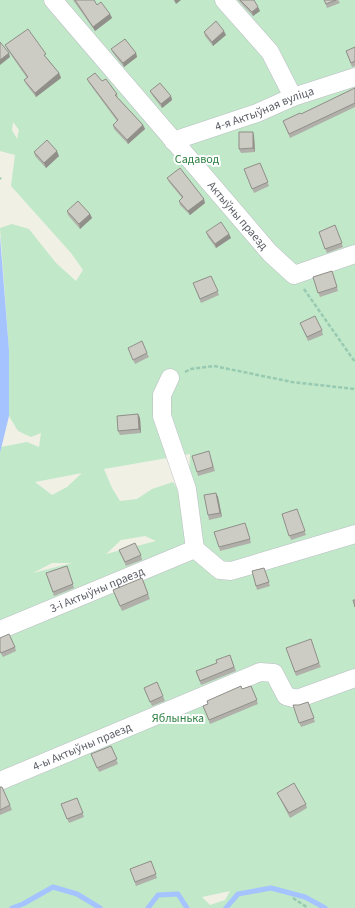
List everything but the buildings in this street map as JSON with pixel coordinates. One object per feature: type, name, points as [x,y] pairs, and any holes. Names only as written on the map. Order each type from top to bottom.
[{"type":"lane","name":"Актыўны праезд","points":[[53,0],[270,253],[294,275]]},
{"type":"lane","points":[[224,0],[270,52],[293,97]]},
{"type":"lane","name":"4-я Актыўная вуліца","points":[[174,141],[257,113],[293,97],[355,78]]},
{"type":"lane","points":[[294,275],[355,254]]},
{"type":"lane","points":[[170,378],[162,395],[162,416],[187,489],[194,549],[220,570],[230,571],[355,534]]},
{"type":"lane","name":"3-і Актыўны праезд","points":[[0,630],[194,549]]},
{"type":"lane","name":"4-ы Актыўны праезд","points":[[0,781],[260,672],[274,673],[286,696],[297,699],[355,678]]},
{"type":"path","points":[[294,275],[355,362]]},
{"type":"path","points":[[170,378],[191,369],[214,366],[292,382],[355,389]]},
{"type":"path","points":[[293,898],[308,908]]},
{"type":"green space","points":[[0,0],[355,0],[355,908],[0,908],[0,453],[1,447],[27,442],[39,447],[41,433],[31,437],[18,431],[9,416],[9,350],[0,228],[12,224],[29,229],[56,263],[76,281],[83,270],[71,253],[11,186],[15,155],[0,151]],"holes":[[[13,122],[19,130],[17,139],[12,130]],[[190,454],[188,504],[173,482],[152,489],[137,499],[120,501],[112,488],[104,469]],[[82,473],[67,487],[52,495],[35,482]],[[145,536],[156,541],[106,554],[121,540]],[[52,563],[72,563],[33,573]],[[230,891],[225,900],[210,905],[202,897]]]},
{"type":"water","points":[[0,236],[9,350],[9,416],[0,453]]},
{"type":"waterway","points":[[12,908],[23,904],[53,887],[77,894],[100,908]]},
{"type":"waterway","points":[[226,908],[238,894],[271,888],[305,897],[325,908]]},
{"type":"waterway","points":[[148,908],[158,895],[178,894],[187,908]]},
{"type":"park label","name":"Садавод","points":[[197,159]]},
{"type":"park label","name":"Яблынька","points":[[178,718]]}]
